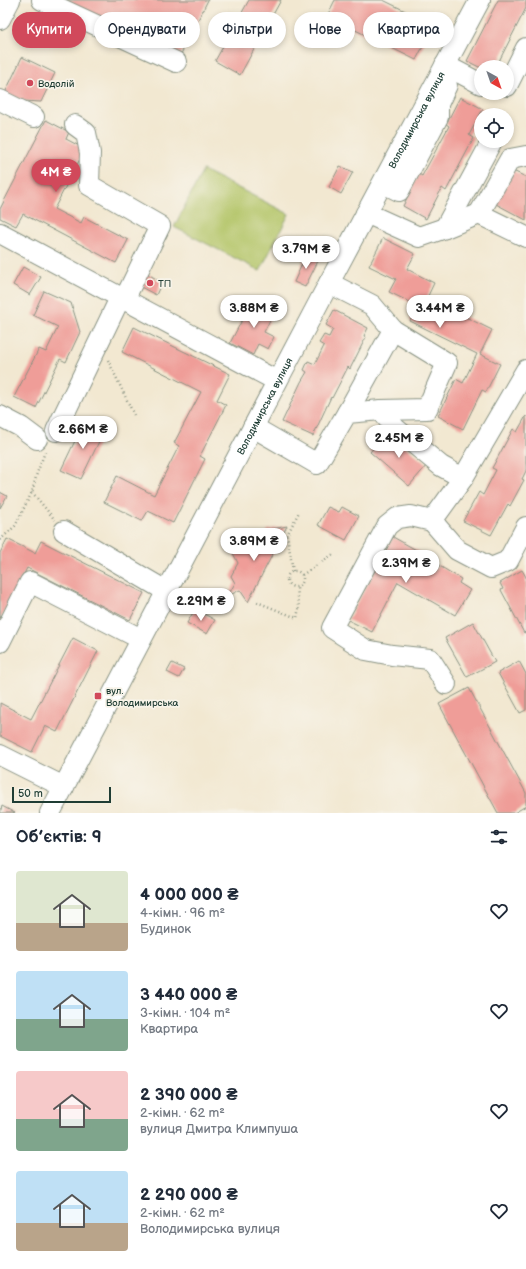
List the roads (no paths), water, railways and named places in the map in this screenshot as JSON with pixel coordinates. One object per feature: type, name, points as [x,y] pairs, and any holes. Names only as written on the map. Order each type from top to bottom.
[{"type":"street","points":[[0,19],[10,0]]},
{"type":"street","points":[[42,0],[176,62]]},
{"type":"street","name":"Володимирська вулиця","points":[[50,813],[277,381],[480,0]]},
{"type":"street","points":[[514,72],[526,48]]},
{"type":"street","points":[[441,72],[474,82]]},
{"type":"street","points":[[1,102],[34,117]]},
{"type":"street","points":[[56,431],[100,341],[160,226],[89,185],[90,153],[86,133],[75,125]]},
{"type":"street","points":[[445,228],[488,148]]},
{"type":"street","points":[[366,213],[419,237],[445,228],[479,214],[510,159],[526,156]]},
{"type":"street","points":[[479,214],[526,237]]},
{"type":"street","points":[[0,233],[277,381]]},
{"type":"street","points":[[329,283],[372,305],[394,330],[448,363],[426,409],[381,410],[347,413]]},
{"type":"street","points":[[253,427],[317,464],[394,330]]},
{"type":"street","points":[[432,521],[463,478],[526,370]]},
{"type":"street","points":[[381,410],[395,428],[441,466],[463,478]]},
{"type":"street","points":[[0,416],[21,427],[37,440]]},
{"type":"street","points":[[446,684],[430,659],[392,655],[366,650],[332,628],[387,526],[397,518],[411,516],[432,521],[457,550],[491,568],[508,561],[526,527]]},
{"type":"street","points":[[64,531],[166,591]]},
{"type":"street","points":[[0,642],[30,582],[141,639]]},
{"type":"street","points":[[0,755],[64,787]]},
{"type":"place","name":"Водолій","points":[[30,83]]},
{"type":"place","name":"ТП","points":[[150,283]]},
{"type":"place","name":"вул. Володимирська","points":[[98,696]]}]
